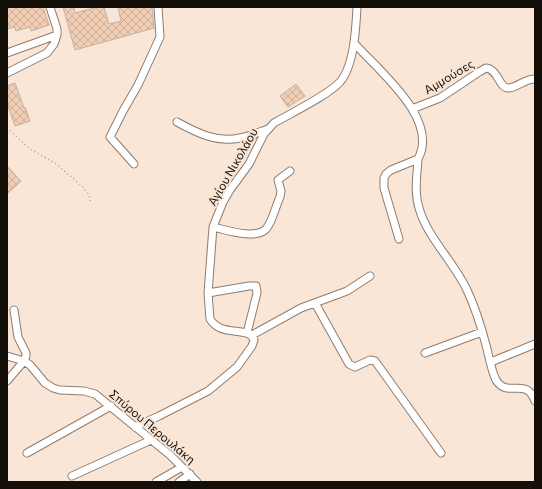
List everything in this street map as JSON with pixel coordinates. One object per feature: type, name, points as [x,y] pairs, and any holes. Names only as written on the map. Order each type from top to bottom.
[{"type":"street","points":[[7,73],[47,53],[54,44],[57,35],[50,7]]},
{"type":"street","points":[[134,164],[110,137],[138,85],[160,37],[158,7]]},
{"type":"street","name":"Αγίου Νικολάου","points":[[249,334],[224,330],[212,322],[209,313],[208,293],[213,227],[223,202],[249,164],[268,129],[274,123],[321,96],[340,82],[354,44],[357,7]]},
{"type":"street","points":[[7,53],[57,35]]},
{"type":"street","points":[[354,44],[402,95],[412,109],[421,128],[423,139],[418,160],[416,187],[419,209],[431,232],[466,289],[482,332],[496,379],[502,386],[528,390],[532,393],[535,401]]},
{"type":"street","name":"Αμμούσες","points":[[412,109],[440,98],[486,68],[493,71],[503,86],[507,88],[511,88],[525,81],[535,79]]},
{"type":"street","points":[[178,122],[197,133],[218,139],[241,138],[268,129]]},
{"type":"street","points":[[400,239],[384,188],[384,178],[391,170],[418,160]]},
{"type":"street","points":[[213,227],[251,235],[259,234],[266,229],[280,197],[281,191],[278,180],[290,171]]},
{"type":"street","points":[[249,334],[301,308],[347,291],[370,276]]},
{"type":"street","points":[[208,293],[256,286],[258,289],[249,334]]},
{"type":"street","points":[[314,303],[349,364],[355,367],[370,360],[375,361],[441,453]]},
{"type":"street","points":[[7,381],[24,361],[26,353],[18,337],[14,310]]},
{"type":"street","points":[[425,353],[482,332]]},
{"type":"street","points":[[135,427],[200,396],[220,382],[236,367],[252,346],[254,340],[249,334]]},
{"type":"street","points":[[491,362],[535,344]]},
{"type":"street","name":"Σπύρου Περουλάκη","points":[[7,356],[24,361],[30,365],[45,383],[53,388],[60,390],[84,391],[96,394],[182,466],[198,482]]},
{"type":"street","points":[[27,453],[111,406]]},
{"type":"street","points":[[72,476],[151,440]]},
{"type":"street","points":[[156,482],[182,466]]},
{"type":"street","points":[[179,482],[190,474]]},
{"type":"path","points":[[7,128],[30,149],[55,163],[82,186],[89,195],[91,203]]},
{"type":"building","points":[[7,7],[43,7],[49,25],[31,31],[30,27],[16,31],[15,27],[7,29]]},
{"type":"building","points":[[63,7],[74,7],[75,13],[94,7],[104,7],[109,24],[121,21],[118,7],[152,7],[154,28],[75,50]]},
{"type":"building","points":[[15,83],[30,121],[15,126],[7,103],[7,86]]},
{"type":"building","points":[[296,84],[305,96],[288,107],[280,96]]},
{"type":"building","points":[[7,166],[21,181],[7,194]]}]
